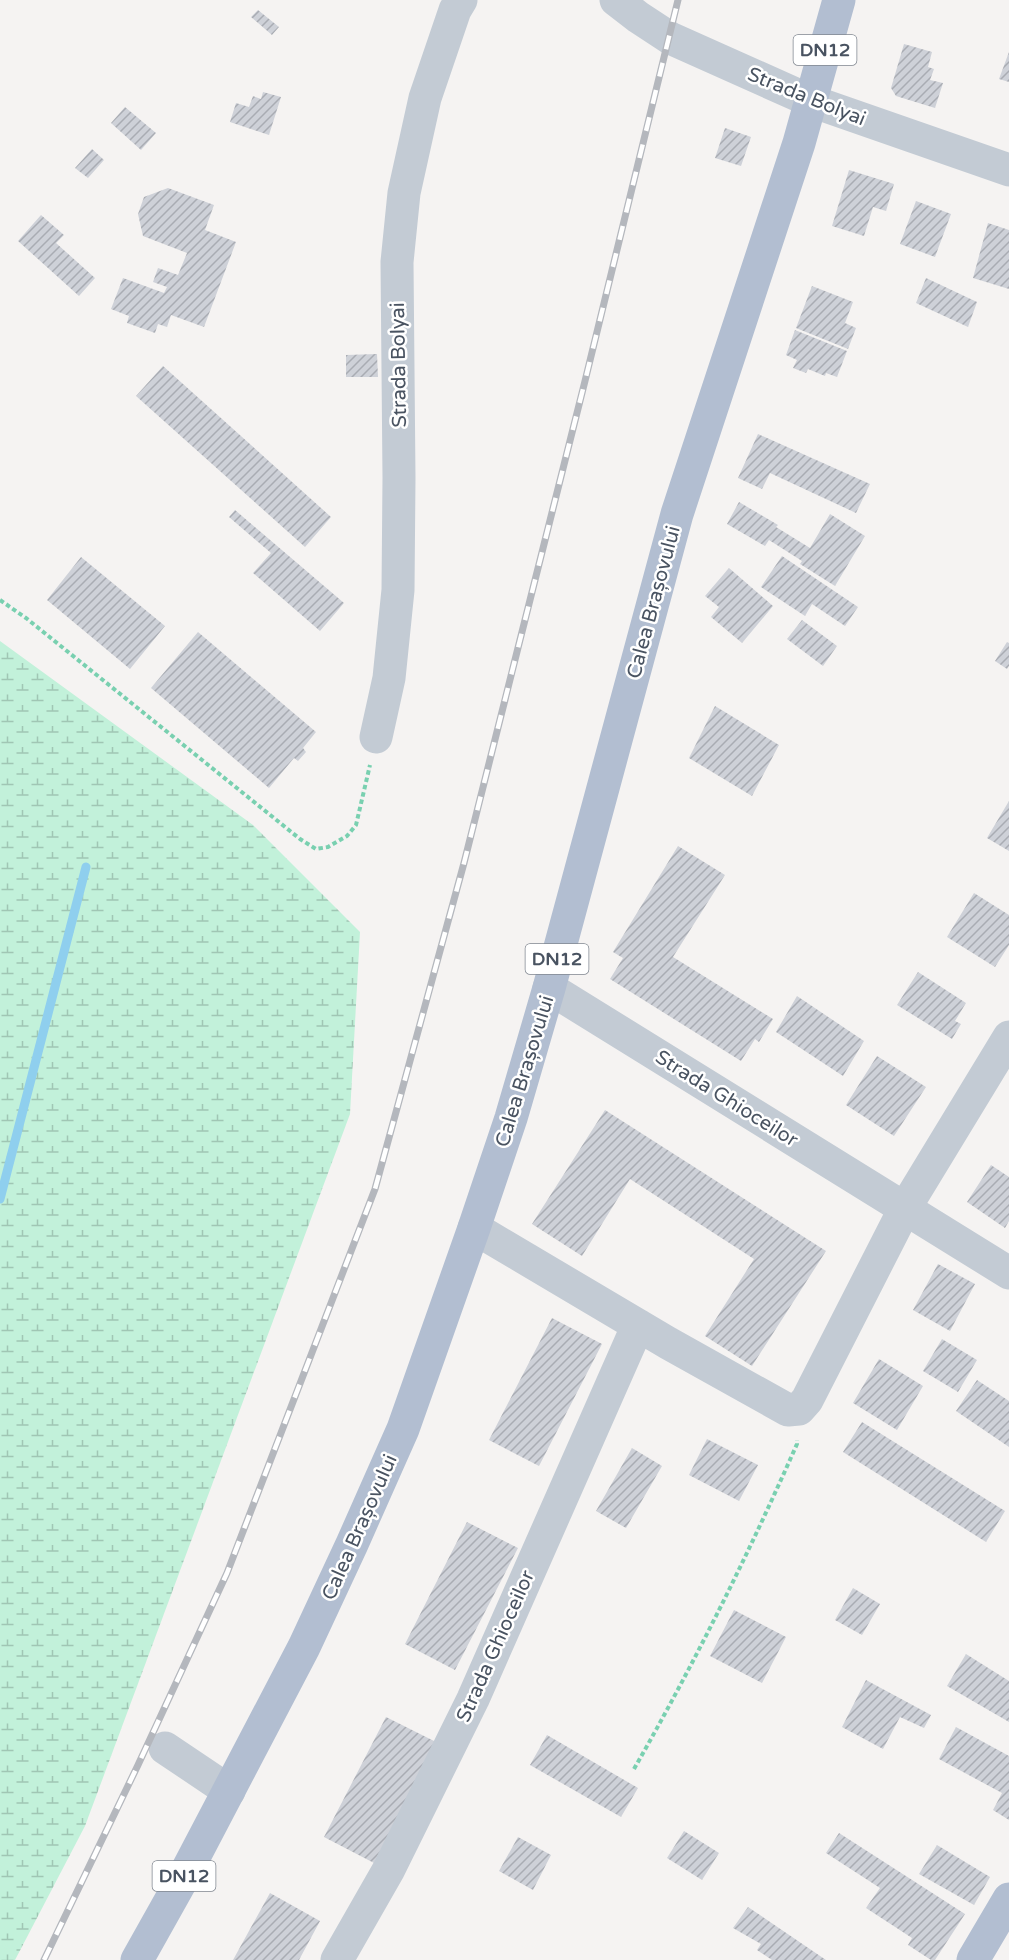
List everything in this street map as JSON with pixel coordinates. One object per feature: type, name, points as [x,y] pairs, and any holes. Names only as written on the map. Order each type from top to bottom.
[{"type":"main road","name":"Calea Brașovului","points":[[137,1960],[183,1878],[304,1647],[403,1429],[511,1118],[549,988],[677,514],[811,101],[839,0]]},
{"type":"main road","points":[[973,1960],[1009,1899]]},
{"type":"street","name":"Strada Bolyai","points":[[376,737],[389,678],[398,590],[397,262],[399,239],[405,193],[425,98],[460,0]]},
{"type":"street","name":"Strada Bolyai","points":[[616,0],[670,38],[811,101],[1009,170]]},
{"type":"street","name":"Strada Ghioceilor","points":[[549,988],[1009,1273]]},
{"type":"street","points":[[474,1228],[788,1410],[800,1409],[807,1400],[905,1208],[1009,1037]]},
{"type":"street","name":"Strada Ghioceilor","points":[[337,1960],[389,1869],[473,1699],[638,1324]]},
{"type":"street","points":[[165,1748],[229,1791]]},
{"type":"path","points":[[0,600],[26,618],[300,839],[316,849],[328,847],[347,836],[356,825],[376,737]]},
{"type":"path","points":[[634,1769],[692,1663],[776,1493],[797,1444],[796,1431],[800,1409]]},
{"type":"green space","points":[[0,641],[253,825],[360,932],[350,1114],[85,1826],[15,1960],[0,1960]]},
{"type":"building","points":[[258,10],[279,27],[272,35],[251,17]]},
{"type":"building","points":[[904,44],[932,52],[928,67],[934,69],[930,80],[943,83],[935,108],[896,96],[891,88]]},
{"type":"building","points":[[1009,52],[1009,82],[999,79]]},
{"type":"building","points":[[263,92],[281,97],[269,135],[230,122],[236,103],[249,107],[253,96],[261,99]]},
{"type":"building","points":[[125,107],[156,133],[141,150],[111,123]]},
{"type":"building","points":[[725,128],[751,137],[741,166],[715,158]]},
{"type":"building","points":[[92,149],[104,160],[88,178],[75,168]]},
{"type":"building","points":[[849,170],[894,184],[886,211],[873,207],[864,236],[832,226]]},
{"type":"building","points":[[168,188],[214,205],[205,230],[236,242],[204,327],[171,315],[167,327],[158,324],[155,333],[127,323],[129,316],[111,309],[123,278],[164,293],[167,287],[153,282],[158,268],[178,275],[187,253],[143,236],[138,214],[144,197]]},
{"type":"building","points":[[916,201],[951,214],[935,257],[900,244]]},
{"type":"building","points":[[41,215],[64,235],[56,243],[95,278],[79,296],[18,241]]},
{"type":"building","points":[[988,223],[1009,230],[1009,289],[973,278]]},
{"type":"building","points":[[926,278],[977,302],[968,327],[916,303]]},
{"type":"building","points":[[812,286],[853,302],[845,323],[856,328],[848,349],[796,328]]},
{"type":"building","points":[[795,330],[847,351],[837,377],[826,373],[825,376],[808,369],[806,373],[793,368],[797,360],[786,355]]},
{"type":"building","points":[[377,354],[378,377],[346,377],[346,355]]},
{"type":"building","points":[[163,366],[331,517],[305,547],[136,396]]},
{"type":"building","points":[[758,434],[870,484],[856,513],[770,473],[762,489],[738,478]]},
{"type":"building","points":[[739,502],[778,525],[776,527],[810,548],[830,514],[865,536],[835,586],[800,564],[802,561],[769,540],[765,546],[727,524]]},
{"type":"building","points":[[235,510],[344,603],[320,631],[253,573],[271,553],[229,517]]},
{"type":"building","points":[[782,556],[858,607],[845,626],[812,604],[805,616],[761,587]]},
{"type":"building","points":[[81,557],[165,626],[130,669],[47,600]]},
{"type":"building","points":[[729,568],[773,606],[742,643],[711,617],[719,607],[705,596]]},
{"type":"building","points":[[802,620],[837,646],[823,666],[787,639]]},
{"type":"building","points":[[198,632],[316,732],[303,748],[306,752],[298,761],[294,758],[269,788],[151,688]]},
{"type":"building","points":[[1007,642],[1009,643],[1009,666],[1007,669],[995,661]]},
{"type":"building","points":[[715,706],[779,745],[752,796],[689,758]]},
{"type":"building","points":[[1009,801],[1009,851],[987,838]]},
{"type":"building","points":[[678,846],[725,875],[673,957],[773,1019],[759,1042],[755,1039],[741,1061],[610,979],[623,958],[613,952]]},
{"type":"building","points":[[974,893],[1009,915],[1009,945],[995,967],[947,937]]},
{"type":"building","points":[[918,972],[966,1003],[955,1021],[961,1024],[952,1039],[897,1005]]},
{"type":"building","points":[[797,996],[864,1041],[843,1076],[776,1032]]},
{"type":"building","points":[[877,1056],[926,1087],[894,1136],[846,1105]]},
{"type":"building","points":[[605,1110],[826,1251],[752,1366],[705,1336],[754,1259],[630,1179],[582,1256],[532,1224]]},
{"type":"building","points":[[991,1165],[1009,1177],[1009,1221],[1005,1228],[967,1202]]},
{"type":"building","points":[[938,1264],[975,1284],[950,1331],[913,1310]]},
{"type":"building","points":[[552,1318],[602,1344],[539,1466],[489,1440]]},
{"type":"building","points":[[942,1339],[977,1360],[958,1392],[923,1371]]},
{"type":"building","points":[[879,1359],[923,1386],[897,1430],[853,1403]]},
{"type":"building","points":[[977,1380],[1009,1401],[1009,1447],[956,1411]]},
{"type":"building","points":[[862,1422],[1005,1511],[986,1542],[843,1452]]},
{"type":"building","points":[[707,1439],[758,1465],[739,1501],[689,1475]]},
{"type":"building","points":[[632,1448],[662,1466],[626,1528],[596,1511]]},
{"type":"building","points":[[467,1522],[518,1548],[455,1670],[405,1644]]},
{"type":"building","points":[[853,1588],[880,1604],[862,1635],[835,1620]]},
{"type":"building","points":[[734,1610],[786,1637],[762,1683],[710,1656]]},
{"type":"building","points":[[966,1654],[1009,1681],[1009,1722],[947,1686]]},
{"type":"building","points":[[866,1680],[931,1715],[924,1728],[900,1717],[883,1749],[842,1727]]},
{"type":"building","points":[[386,1717],[436,1742],[374,1863],[324,1837]]},
{"type":"building","points":[[956,1727],[1009,1756],[1009,1820],[993,1810],[1002,1793],[939,1759]]},
{"type":"building","points":[[547,1735],[638,1788],[621,1817],[530,1765]]},
{"type":"building","points":[[684,1831],[719,1853],[702,1880],[667,1858]]},
{"type":"building","points":[[839,1833],[965,1914],[935,1960],[931,1960],[908,1945],[912,1938],[866,1908],[880,1888],[826,1853]]},
{"type":"building","points":[[518,1837],[551,1855],[533,1890],[499,1871]]},
{"type":"building","points":[[937,1845],[990,1877],[974,1905],[919,1874]]},
{"type":"building","points":[[270,1893],[320,1921],[299,1960],[233,1960]]},
{"type":"building","points":[[748,1907],[826,1960],[772,1960],[757,1950],[761,1944],[733,1928]]},
{"type":"waterway","points":[[0,1199],[86,867]]},
{"type":"railway","points":[[44,1960],[227,1573],[375,1189],[464,863],[678,0]]}]
